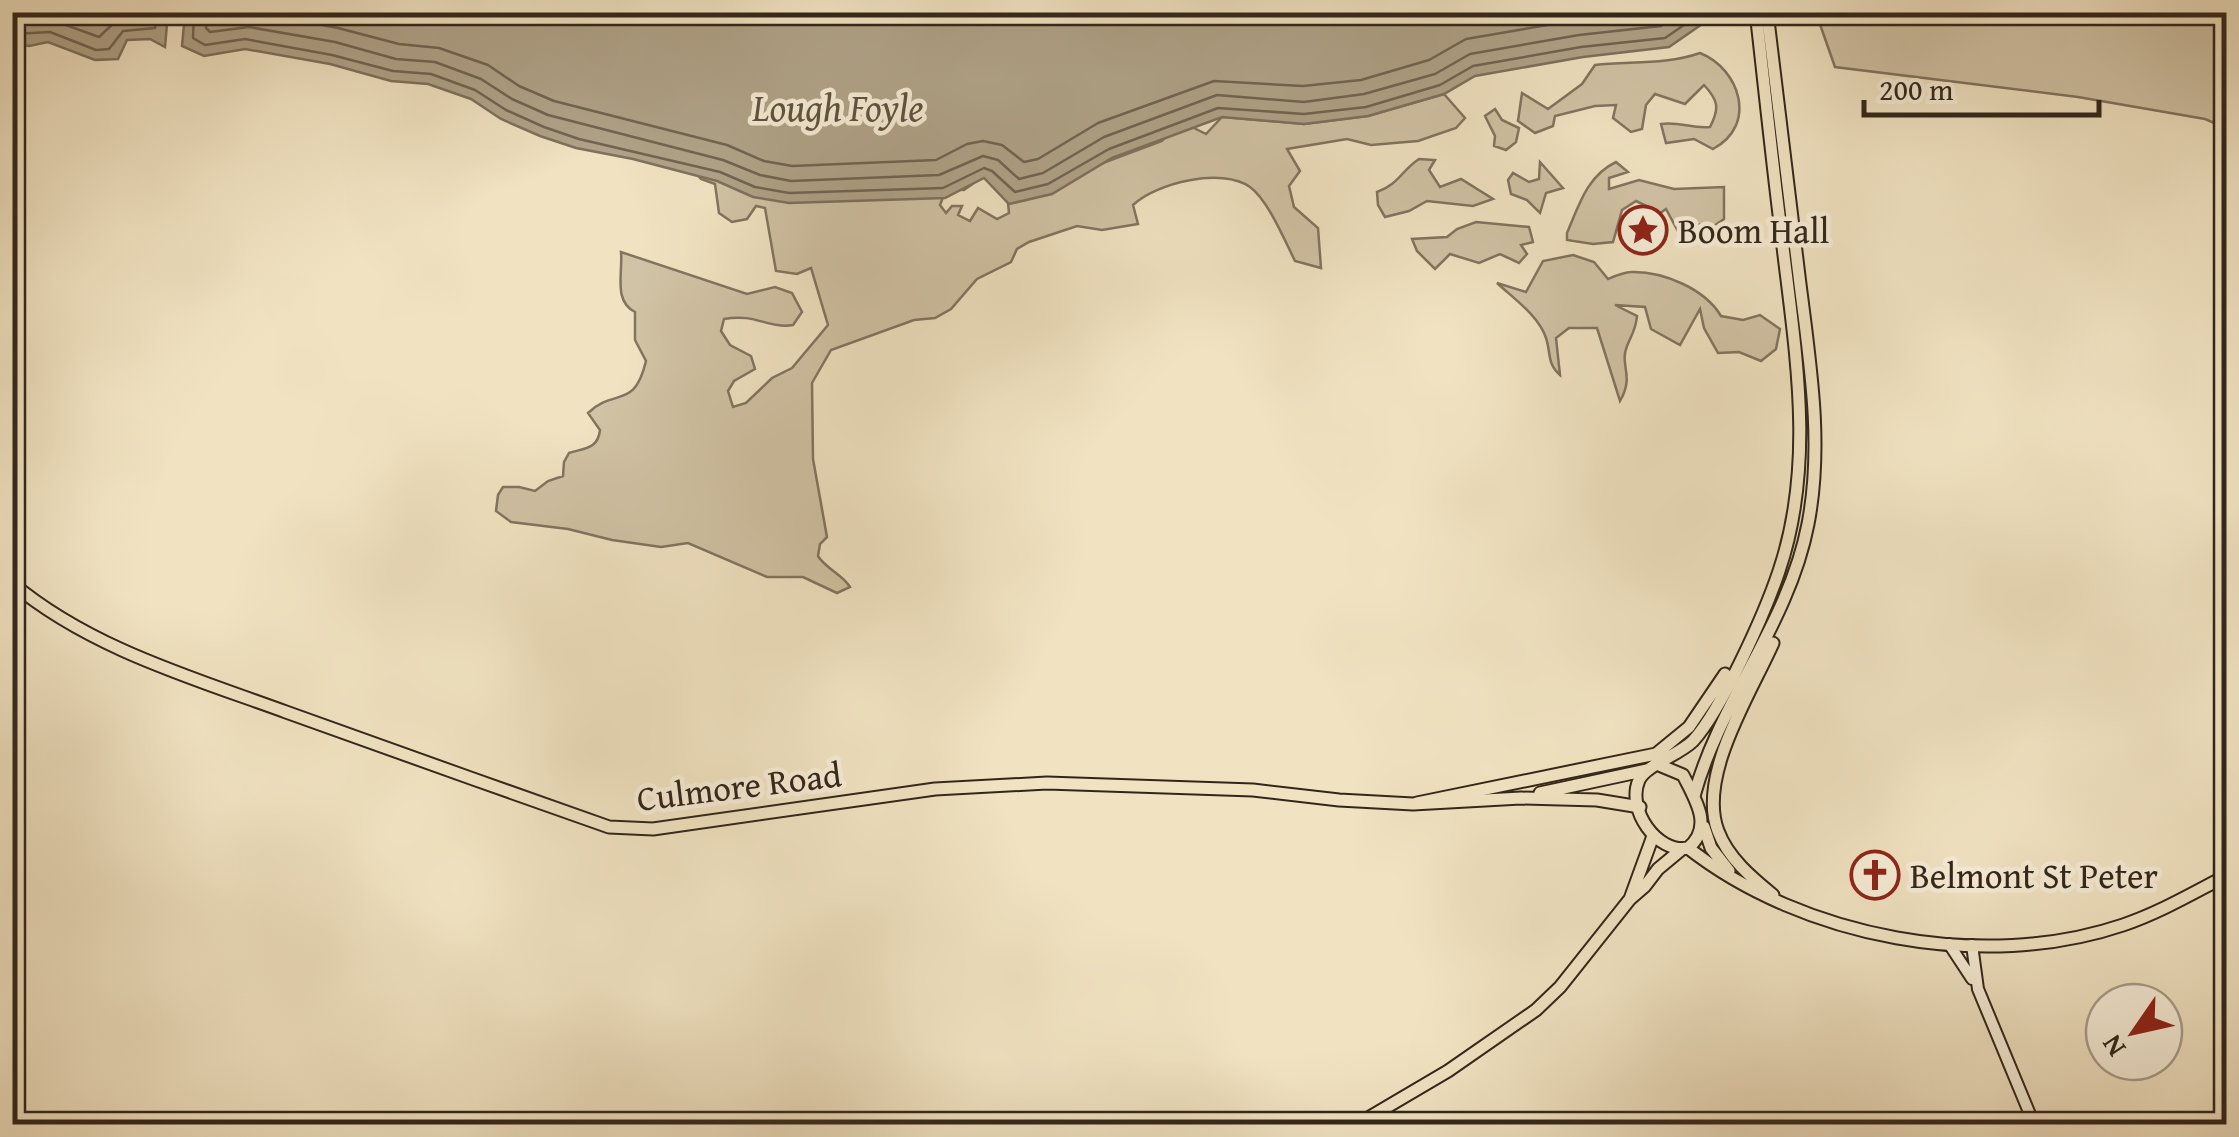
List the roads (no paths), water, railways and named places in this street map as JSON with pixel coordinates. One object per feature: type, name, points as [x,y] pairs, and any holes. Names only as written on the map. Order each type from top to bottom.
[{"type":"main road","points":[[1756,12],[1815,419],[1815,468],[1808,525],[1779,632],[1720,761],[1713,795],[1718,831],[1733,857],[1791,909]]},
{"type":"main road","points":[[1767,12],[1796,353],[1801,465],[1781,567],[1710,719],[1693,741],[1653,768],[1638,786],[1640,807],[1652,836],[1664,846],[1686,849],[1791,909],[1848,926],[1950,944],[2051,940],[2120,926],[2226,876]]},
{"type":"main road","points":[[1694,796],[1710,749],[1794,577]]},
{"type":"main road","name":"Culmore Road","points":[[12,583],[47,610],[90,635],[199,681],[609,827],[653,829],[936,789],[1043,783],[1236,789],[1418,804],[1521,798],[1596,800],[1640,807]]},
{"type":"main road","points":[[1418,804],[1656,754],[1696,719],[1752,635]]},
{"type":"main road","points":[[1653,768],[1684,775],[1711,848],[1735,878]]},
{"type":"main road","name":"Culmore Road","points":[[1521,798],[1653,768]]},
{"type":"main road","points":[[1358,1124],[1448,1072],[1536,1010],[1560,987],[1658,869],[1696,842],[1703,825]]},
{"type":"main road","points":[[1630,899],[1652,836]]},
{"type":"main road","points":[[1950,944],[1978,988],[2034,1124]]},
{"type":"main road","points":[[1972,945],[1978,988]]},
{"type":"water","points":[[13,12],[168,13],[165,47],[150,39],[127,40],[118,59],[95,60],[48,42],[29,46],[13,43]]},
{"type":"water","name":"Lough Foyle","points":[[177,13],[1718,13],[1669,47],[1475,76],[1444,94],[1368,116],[1304,124],[1222,117],[1112,158],[1052,194],[1009,204],[984,178],[945,198],[789,203],[753,197],[717,181],[540,136],[501,119],[471,99],[428,84],[391,81],[330,64],[245,49],[204,56],[182,46],[185,14]]},
{"type":"place","name":"Boom Hall","points":[[1643,230]]},
{"type":"place","name":"Belmont St Peter","points":[[1875,875]]}]
